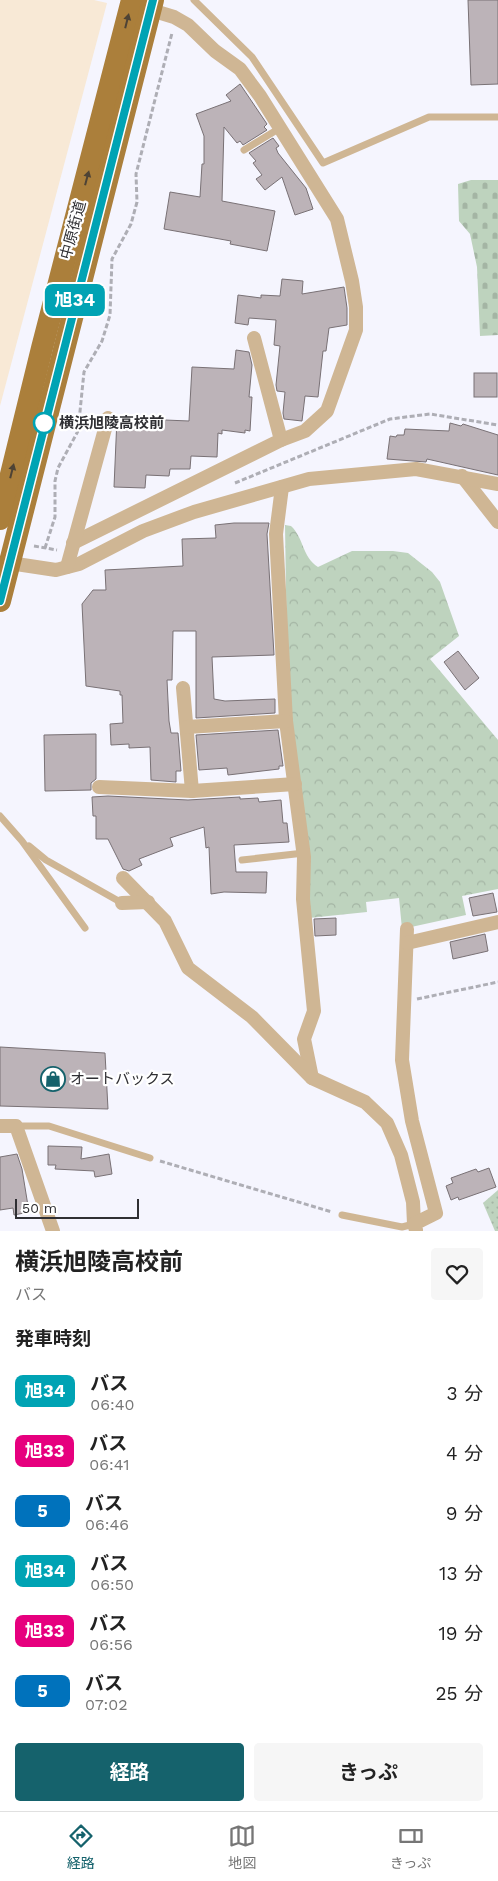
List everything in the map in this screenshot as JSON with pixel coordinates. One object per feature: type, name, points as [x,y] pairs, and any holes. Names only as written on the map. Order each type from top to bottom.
[{"type":"main road","name":"中原街道","points":[[0,519],[42,348],[145,3]]},
{"type":"main road","name":"中原街道","points":[[0,602],[8,560],[145,3]]},
{"type":"street","points":[[8,560],[56,570],[70,554],[281,440],[305,431],[327,411],[356,330],[356,307],[337,219],[280,128],[240,69],[215,52],[188,25],[145,3]]},
{"type":"street","points":[[254,338],[281,440]]},
{"type":"street","points":[[70,554],[108,418]]},
{"type":"street","points":[[70,554],[79,564],[143,531],[194,512],[310,479],[416,469],[498,484]]},
{"type":"street","points":[[462,476],[498,522]]},
{"type":"street","points":[[282,487],[276,534],[286,720],[304,853],[303,899],[314,1011],[304,1039],[312,1078]]},
{"type":"street","points":[[184,688],[192,791]]},
{"type":"street","points":[[187,727],[286,720]]},
{"type":"street","points":[[99,787],[192,791],[295,784]]},
{"type":"street","points":[[123,878],[165,921],[188,968],[252,1017],[312,1078],[366,1102],[387,1123],[401,1155],[413,1202],[415,1228]]},
{"type":"street","points":[[122,904],[148,902]]},
{"type":"street","points":[[407,944],[498,922]]},
{"type":"street","points":[[407,929],[402,1060],[412,1121],[436,1213],[415,1228]]},
{"type":"street","points":[[0,1126],[16,1126],[53,1231]]},
{"type":"lane","points":[[194,0],[252,58],[323,163],[429,117],[498,117]]},
{"type":"lane","points":[[244,150],[280,128]]},
{"type":"lane","points":[[0,816],[22,841],[86,928]]},
{"type":"lane","points":[[22,841],[46,860],[122,904]]},
{"type":"lane","points":[[242,860],[304,853]]},
{"type":"lane","points":[[16,1126],[49,1126],[150,1158]]},
{"type":"lane","points":[[342,1215],[415,1228]]},
{"type":"path","points":[[44,548],[55,517],[55,481],[58,468],[78,431],[84,372],[102,341],[110,315],[112,259],[131,224],[137,202],[136,174],[176,18]]},
{"type":"path","points":[[8,560],[44,548],[70,554]]},
{"type":"path","points":[[404,1002],[498,982]]},
{"type":"path","points":[[150,1158],[342,1215]]},
{"type":"shaded area","points":[[0,0],[94,0],[107,3],[0,406]]},
{"type":"green space","points":[[471,180],[498,180],[498,335],[480,336],[477,267],[470,234],[459,221],[458,184]]},
{"type":"green space","points":[[285,525],[291,526],[295,531],[309,558],[318,567],[352,551],[393,551],[408,553],[432,572],[440,582],[459,636],[430,659],[498,740],[498,889],[462,896],[466,915],[402,929],[399,898],[366,902],[367,912],[309,918],[288,721]]},
{"type":"green space","points":[[498,1190],[498,1231],[495,1231],[483,1203]]},
{"type":"building","points":[[468,0],[498,0],[498,84],[471,85]]},
{"type":"building","points":[[240,84],[267,124],[264,127],[267,130],[243,145],[240,141],[237,143],[224,127],[222,201],[275,211],[267,251],[230,244],[231,241],[164,229],[170,192],[200,197],[202,164],[204,164],[204,136],[196,114],[231,101],[226,95]]},
{"type":"building","points":[[273,138],[279,146],[276,148],[278,153],[306,188],[313,209],[295,215],[282,177],[265,190],[256,179],[262,175],[253,163],[256,161],[249,153]]},
{"type":"building","points":[[282,279],[303,281],[302,294],[344,287],[347,308],[347,325],[329,328],[326,351],[323,351],[318,397],[305,396],[302,421],[284,419],[285,392],[277,391],[276,385],[280,346],[274,345],[276,320],[249,318],[248,325],[235,323],[238,295],[261,298],[261,295],[280,296]]},
{"type":"building","points":[[236,350],[249,352],[252,365],[249,397],[252,397],[250,431],[245,430],[245,433],[222,430],[222,434],[218,433],[217,457],[191,456],[190,469],[170,469],[169,476],[146,475],[145,488],[114,487],[117,418],[189,421],[192,367],[234,369]]},
{"type":"building","points":[[474,373],[497,373],[497,397],[474,397]]},
{"type":"building","points":[[450,423],[461,426],[463,424],[498,435],[498,475],[427,459],[426,462],[387,459],[390,436],[404,435],[405,429],[449,431]]},
{"type":"building","points":[[269,523],[267,534],[274,655],[212,657],[214,699],[225,701],[275,699],[275,713],[196,718],[196,631],[173,631],[172,680],[167,680],[169,721],[171,733],[178,733],[181,771],[176,771],[176,782],[151,780],[150,747],[129,748],[129,744],[111,745],[110,724],[123,723],[122,695],[120,695],[120,691],[86,686],[82,604],[93,590],[106,590],[105,570],[183,566],[182,539],[216,538],[215,525]]},
{"type":"building","points":[[458,651],[479,678],[465,690],[444,662]]},
{"type":"building","points":[[278,730],[283,766],[279,766],[279,769],[228,775],[227,768],[199,770],[196,735]]},
{"type":"building","points":[[96,734],[96,779],[91,783],[91,790],[45,791],[44,735]]},
{"type":"building","points":[[92,797],[188,800],[240,797],[240,799],[258,798],[259,802],[281,800],[283,823],[287,823],[289,842],[234,845],[236,872],[267,872],[266,893],[224,892],[211,894],[209,847],[206,848],[204,827],[170,838],[173,846],[139,859],[142,865],[129,871],[123,869],[108,839],[96,839],[96,816],[93,816]]},
{"type":"building","points":[[493,893],[497,912],[473,916],[469,898]]},
{"type":"building","points":[[336,918],[336,935],[315,936],[314,919]]},
{"type":"building","points":[[485,934],[488,951],[453,959],[450,942]]},
{"type":"building","name":"オートバックス","points":[[0,1047],[105,1053],[108,1109],[0,1106]]},
{"type":"building","points":[[48,1146],[82,1147],[81,1159],[109,1154],[112,1174],[95,1177],[94,1171],[55,1169],[56,1165],[48,1165]]},
{"type":"building","points":[[17,1154],[22,1169],[29,1212],[14,1215],[13,1208],[0,1210],[0,1157]]},
{"type":"building","points":[[489,1168],[496,1187],[459,1200],[458,1197],[451,1200],[446,1186],[453,1183],[451,1178],[476,1169],[478,1172]]},
{"type":"bus line","name":"旭34","points":[[0,601],[153,0]]},
{"type":"place","name":"横浜旭陵高校前","points":[[44,423]]},
{"type":"place","name":"オートバックス","points":[[53,1079]]}]
